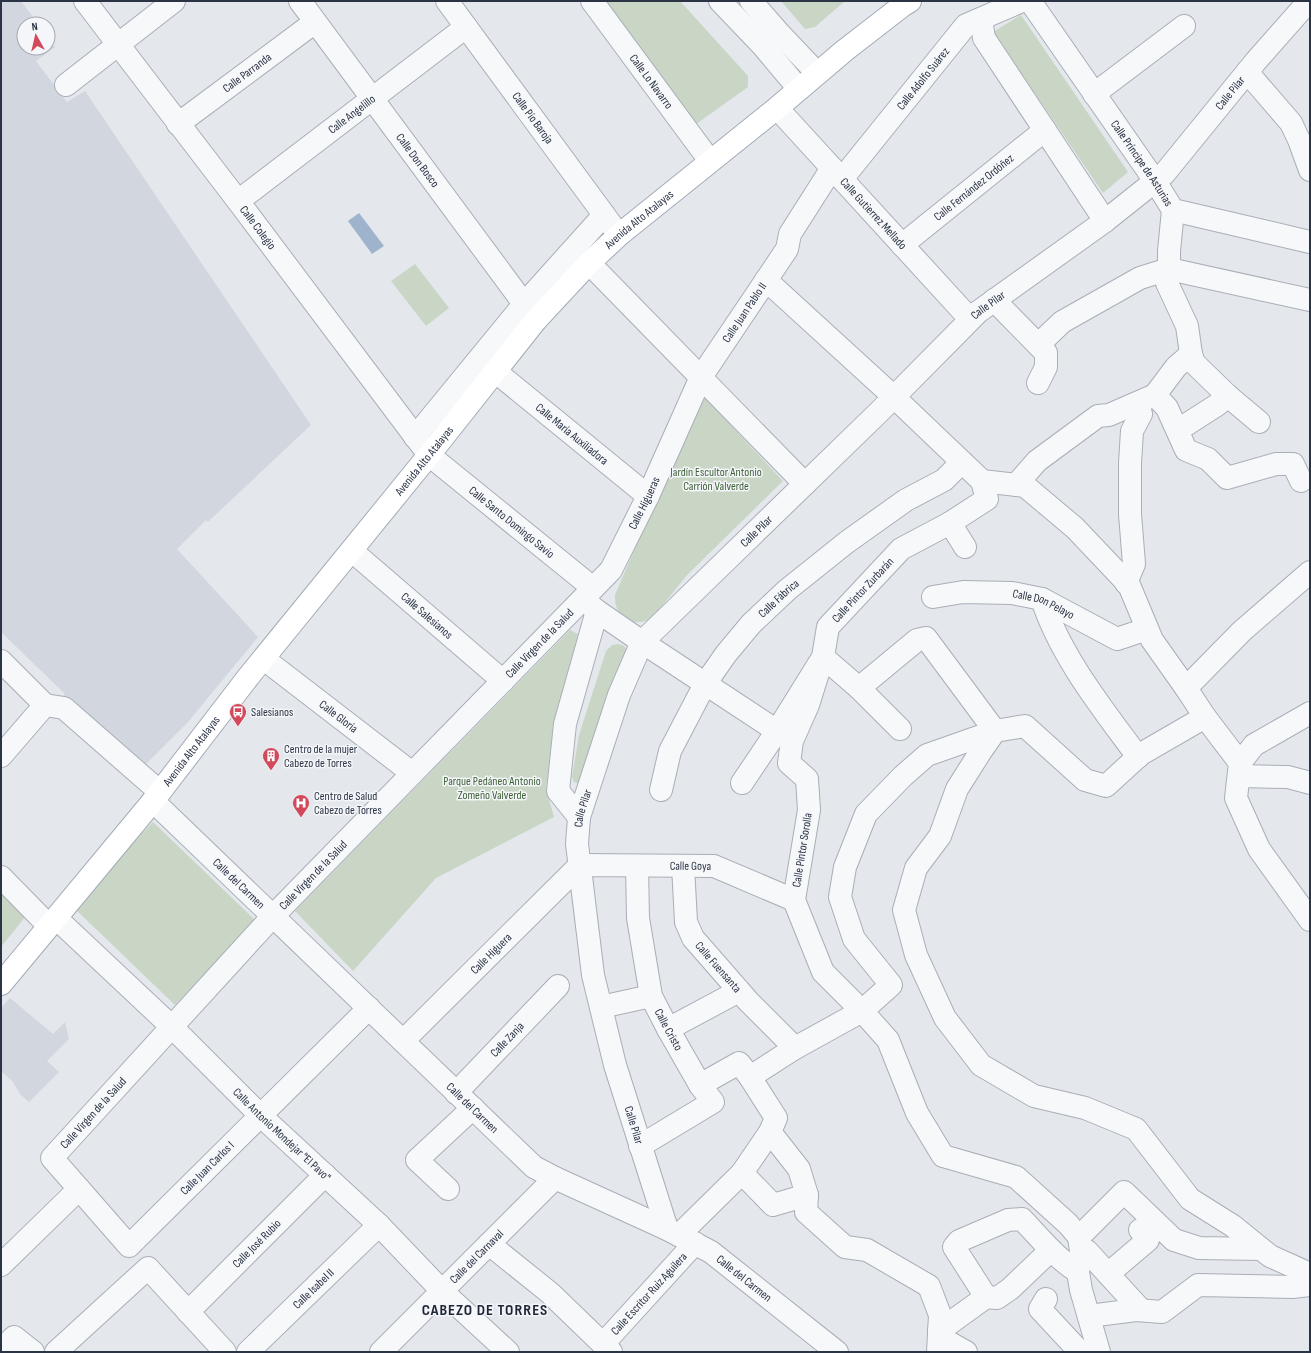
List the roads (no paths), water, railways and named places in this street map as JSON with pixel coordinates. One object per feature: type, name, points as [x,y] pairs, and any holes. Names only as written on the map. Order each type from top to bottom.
[{"type":"main road","name":"Avenida Alto Atalayas","points":[[1,984],[156,796],[264,659],[496,372],[530,312],[589,263],[619,235],[777,108],[817,73],[910,1]]},
{"type":"street","name":"Calle Colegio","points":[[85,1],[238,201],[429,456]]},
{"type":"street","points":[[66,85],[174,1]]},
{"type":"street","name":"Calle Don Bosco","points":[[300,1],[530,312]]},
{"type":"street","name":"Calle Pío Baroja","points":[[447,1],[619,235]]},
{"type":"street","name":"Calle Lo Navarro","points":[[592,1],[710,161]]},
{"type":"street","points":[[720,1],[763,46],[799,89]]},
{"type":"street","points":[[751,1],[817,73]]},
{"type":"street","name":"Calle Adolfo Suárez","points":[[787,249],[790,234],[837,174],[966,25],[1022,1]]},
{"type":"street","name":"Calle Príncipe de Asturias","points":[[1030,1],[1155,181],[1173,210],[1310,242]]},
{"type":"street","name":"Calle Pilar","points":[[680,1236],[640,1146],[615,1065],[593,975],[577,844],[579,817],[619,695],[642,642],[894,397],[970,319],[994,300],[1105,221],[1164,174],[1247,72],[1309,1]]},
{"type":"street","points":[[981,19],[984,38],[1105,221]]},
{"type":"street","name":"Calle Parranda","points":[[178,124],[315,22]]},
{"type":"street","points":[[1094,94],[1184,26]]},
{"type":"street","name":"Calle Angelillo","points":[[238,201],[466,27]]},
{"type":"street","points":[[1247,72],[1304,137],[1310,170]]},
{"type":"street","name":"Calle Gutierrez Mellado","points":[[777,108],[970,319]]},
{"type":"street","name":"Calle Fernández Ordóñez","points":[[902,245],[1045,130]]},
{"type":"street","points":[[1173,210],[1167,283],[1187,326],[1191,354],[1194,363],[1228,396],[1259,422]]},
{"type":"street","points":[[415,437],[530,312],[604,215]]},
{"type":"street","name":"Calle Juan Pablo II","points":[[701,377],[787,249]]},
{"type":"street","points":[[589,263],[804,484]]},
{"type":"street","points":[[1038,345],[1062,322],[1140,278],[1169,269],[1310,300]]},
{"type":"street","points":[[1211,278],[1216,288],[1247,300],[1310,315]]},
{"type":"street","points":[[766,280],[894,397],[982,481],[1025,486],[1075,528],[1129,585],[1152,640],[1186,688],[1239,769],[1310,783]]},
{"type":"street","points":[[994,300],[1046,353],[1046,367],[1038,383]]},
{"type":"street","points":[[1016,486],[1037,461],[1098,416],[1109,415],[1155,395],[1176,367],[1191,354]]},
{"type":"street","name":"Calle María Auxiliadora","points":[[496,372],[648,496]]},
{"type":"street","name":"Calle Higueras","points":[[591,600],[611,570],[648,496],[701,377]]},
{"type":"street","points":[[1155,395],[1167,408],[1186,450],[1208,459],[1227,478],[1276,464],[1293,464],[1300,481]]},
{"type":"street","points":[[1178,430],[1217,405],[1228,396]]},
{"type":"street","points":[[1126,583],[1134,564],[1130,514],[1130,462],[1132,431],[1141,414],[1135,404]]},
{"type":"street","name":"Calle Santo Domingo Savio","points":[[429,456],[591,600],[642,642],[777,731]]},
{"type":"street","name":"Calle Fábrica","points":[[661,790],[670,751],[705,684],[726,654],[751,624],[787,590],[847,542],[906,500],[944,480],[962,462]]},
{"type":"street","name":"Calle Pintor Zurbarán","points":[[742,783],[777,731],[823,657],[828,627],[901,549],[950,523],[987,498],[982,481]]},
{"type":"street","points":[[950,523],[965,547]]},
{"type":"street","name":"Calle Salesianos","points":[[352,551],[503,681]]},
{"type":"street","points":[[1186,688],[1242,631],[1310,572]]},
{"type":"street","name":"Calle Don Pelayo","points":[[933,597],[963,592],[1012,593],[1042,599],[1117,640],[1147,630]]},
{"type":"street","points":[[1042,599],[1048,618],[1083,682],[1138,757]]},
{"type":"street","points":[[579,817],[558,791],[564,724],[591,600]]},
{"type":"street","name":"Calle Virgen de la Salud","points":[[52,1158],[273,916],[503,681],[591,600]]},
{"type":"street","points":[[859,688],[917,640],[926,638],[995,731]]},
{"type":"street","points":[[823,657],[859,688],[900,728]]},
{"type":"street","name":"Calle Pintor Sorolla","points":[[823,657],[808,705],[792,741],[789,763],[807,779],[809,810],[794,900],[823,972],[862,1011],[888,1040],[917,1113],[943,1156],[1016,1177],[1068,1224],[1080,1244],[1142,1310]]},
{"type":"street","name":"Calle Gloria","points":[[264,659],[412,773]]},
{"type":"street","points":[[1,661],[45,705],[1,756]]},
{"type":"street","name":"Calle del Carmen","points":[[45,705],[64,708],[156,796],[273,916],[534,1167],[711,1252],[838,1352]]},
{"type":"street","points":[[1310,713],[1254,746],[1239,769],[1236,798],[1259,849],[1310,920]]},
{"type":"street","points":[[750,1077],[795,1048],[862,1011],[891,985],[854,939],[840,897],[845,867],[866,814],[903,776],[927,755],[995,731],[1025,726],[1085,780],[1106,786],[1141,754],[1204,717]]},
{"type":"street","points":[[995,731],[957,789],[940,836],[916,868],[904,910],[916,955],[945,1018],[981,1065],[1034,1096],[1085,1108],[1136,1129],[1190,1199],[1233,1226],[1270,1256],[1310,1274]]},
{"type":"street","name":"Calle Goya","points":[[580,865],[714,866],[794,900]]},
{"type":"street","name":"Calle Higuera","points":[[403,1041],[580,865]]},
{"type":"street","name":"Calle Cristo","points":[[637,866],[638,918],[651,996],[700,1085],[713,1102],[640,1146]]},
{"type":"street","name":"Calle Fuensanta","points":[[682,866],[686,922],[694,938],[739,991],[795,1048]]},
{"type":"street","name":"Calle Antonio Mondejar \"El Pavo\"","points":[[1,877],[172,1027],[260,1115],[379,1225],[443,1292],[508,1352]]},
{"type":"street","name":"Calle Zanja","points":[[456,1093],[558,986]]},
{"type":"street","points":[[668,1029],[739,991]]},
{"type":"street","points":[[601,1007],[651,996]]},
{"type":"street","name":"Calle Juan Carlos I","points":[[52,1158],[129,1246],[369,1008]]},
{"type":"street","points":[[700,1085],[738,1063],[750,1077],[776,1118],[770,1132],[799,1169],[807,1195],[806,1212],[845,1247],[867,1250],[929,1286],[940,1315],[947,1346]]},
{"type":"street","points":[[448,1189],[417,1160],[473,1108]]},
{"type":"street","name":"Calle Escritor Ruiz Aguilera","points":[[607,1348],[680,1236],[742,1173],[770,1132]]},
{"type":"street","points":[[742,1173],[773,1205],[807,1195]]},
{"type":"street","name":"Calle José Rubio","points":[[188,1312],[325,1175]]},
{"type":"street","name":"Calle del Carnaval","points":[[381,1352],[443,1292],[555,1178]]},
{"type":"street","points":[[1,1265],[79,1189]]},
{"type":"street","points":[[1099,1352],[1081,1290],[1078,1272],[1080,1244],[1124,1192],[1174,1240],[1199,1248],[1261,1249]]},
{"type":"street","points":[[986,1297],[954,1247],[959,1241],[1008,1220],[1022,1219],[1051,1250],[1067,1265],[1078,1272]]},
{"type":"street","name":"Calle Isabel II","points":[[248,1352],[379,1225]]},
{"type":"street","points":[[1108,1274],[1148,1240],[1140,1230]]},
{"type":"street","points":[[489,1244],[550,1293],[607,1348]]},
{"type":"street","points":[[986,1297],[997,1298],[1010,1289],[1051,1250]]},
{"type":"street","points":[[56,1352],[148,1268],[188,1312],[218,1350]]},
{"type":"street","points":[[1089,1316],[1136,1310],[1162,1312],[1198,1285],[1310,1286]]},
{"type":"street","points":[[947,1346],[986,1297]]},
{"type":"street","points":[[1046,1299],[1040,1309],[1080,1352]]},
{"type":"street","points":[[1,1350],[14,1337],[33,1352]]},
{"type":"water","points":[[359,213],[384,246],[372,254],[348,221]]},
{"type":"place","name":"Salesianos","points":[[238,727]]},
{"type":"place","name":"Centro de la mujer Cabezo de Torres","points":[[271,771]]},
{"type":"place","name":"Centro de Salud Cabezo de Torres","points":[[301,818]]},
{"type":"district","name":"CABEZO DE TORRES","points":[[485,1309]]},
{"type":"park label","name":"Jardín Escultor Antonio Carrión Valverde","points":[[716,479]]},
{"type":"park label","name":"Parque Pedáneo Antonio Zomeño Valverde","points":[[492,788]]}]
